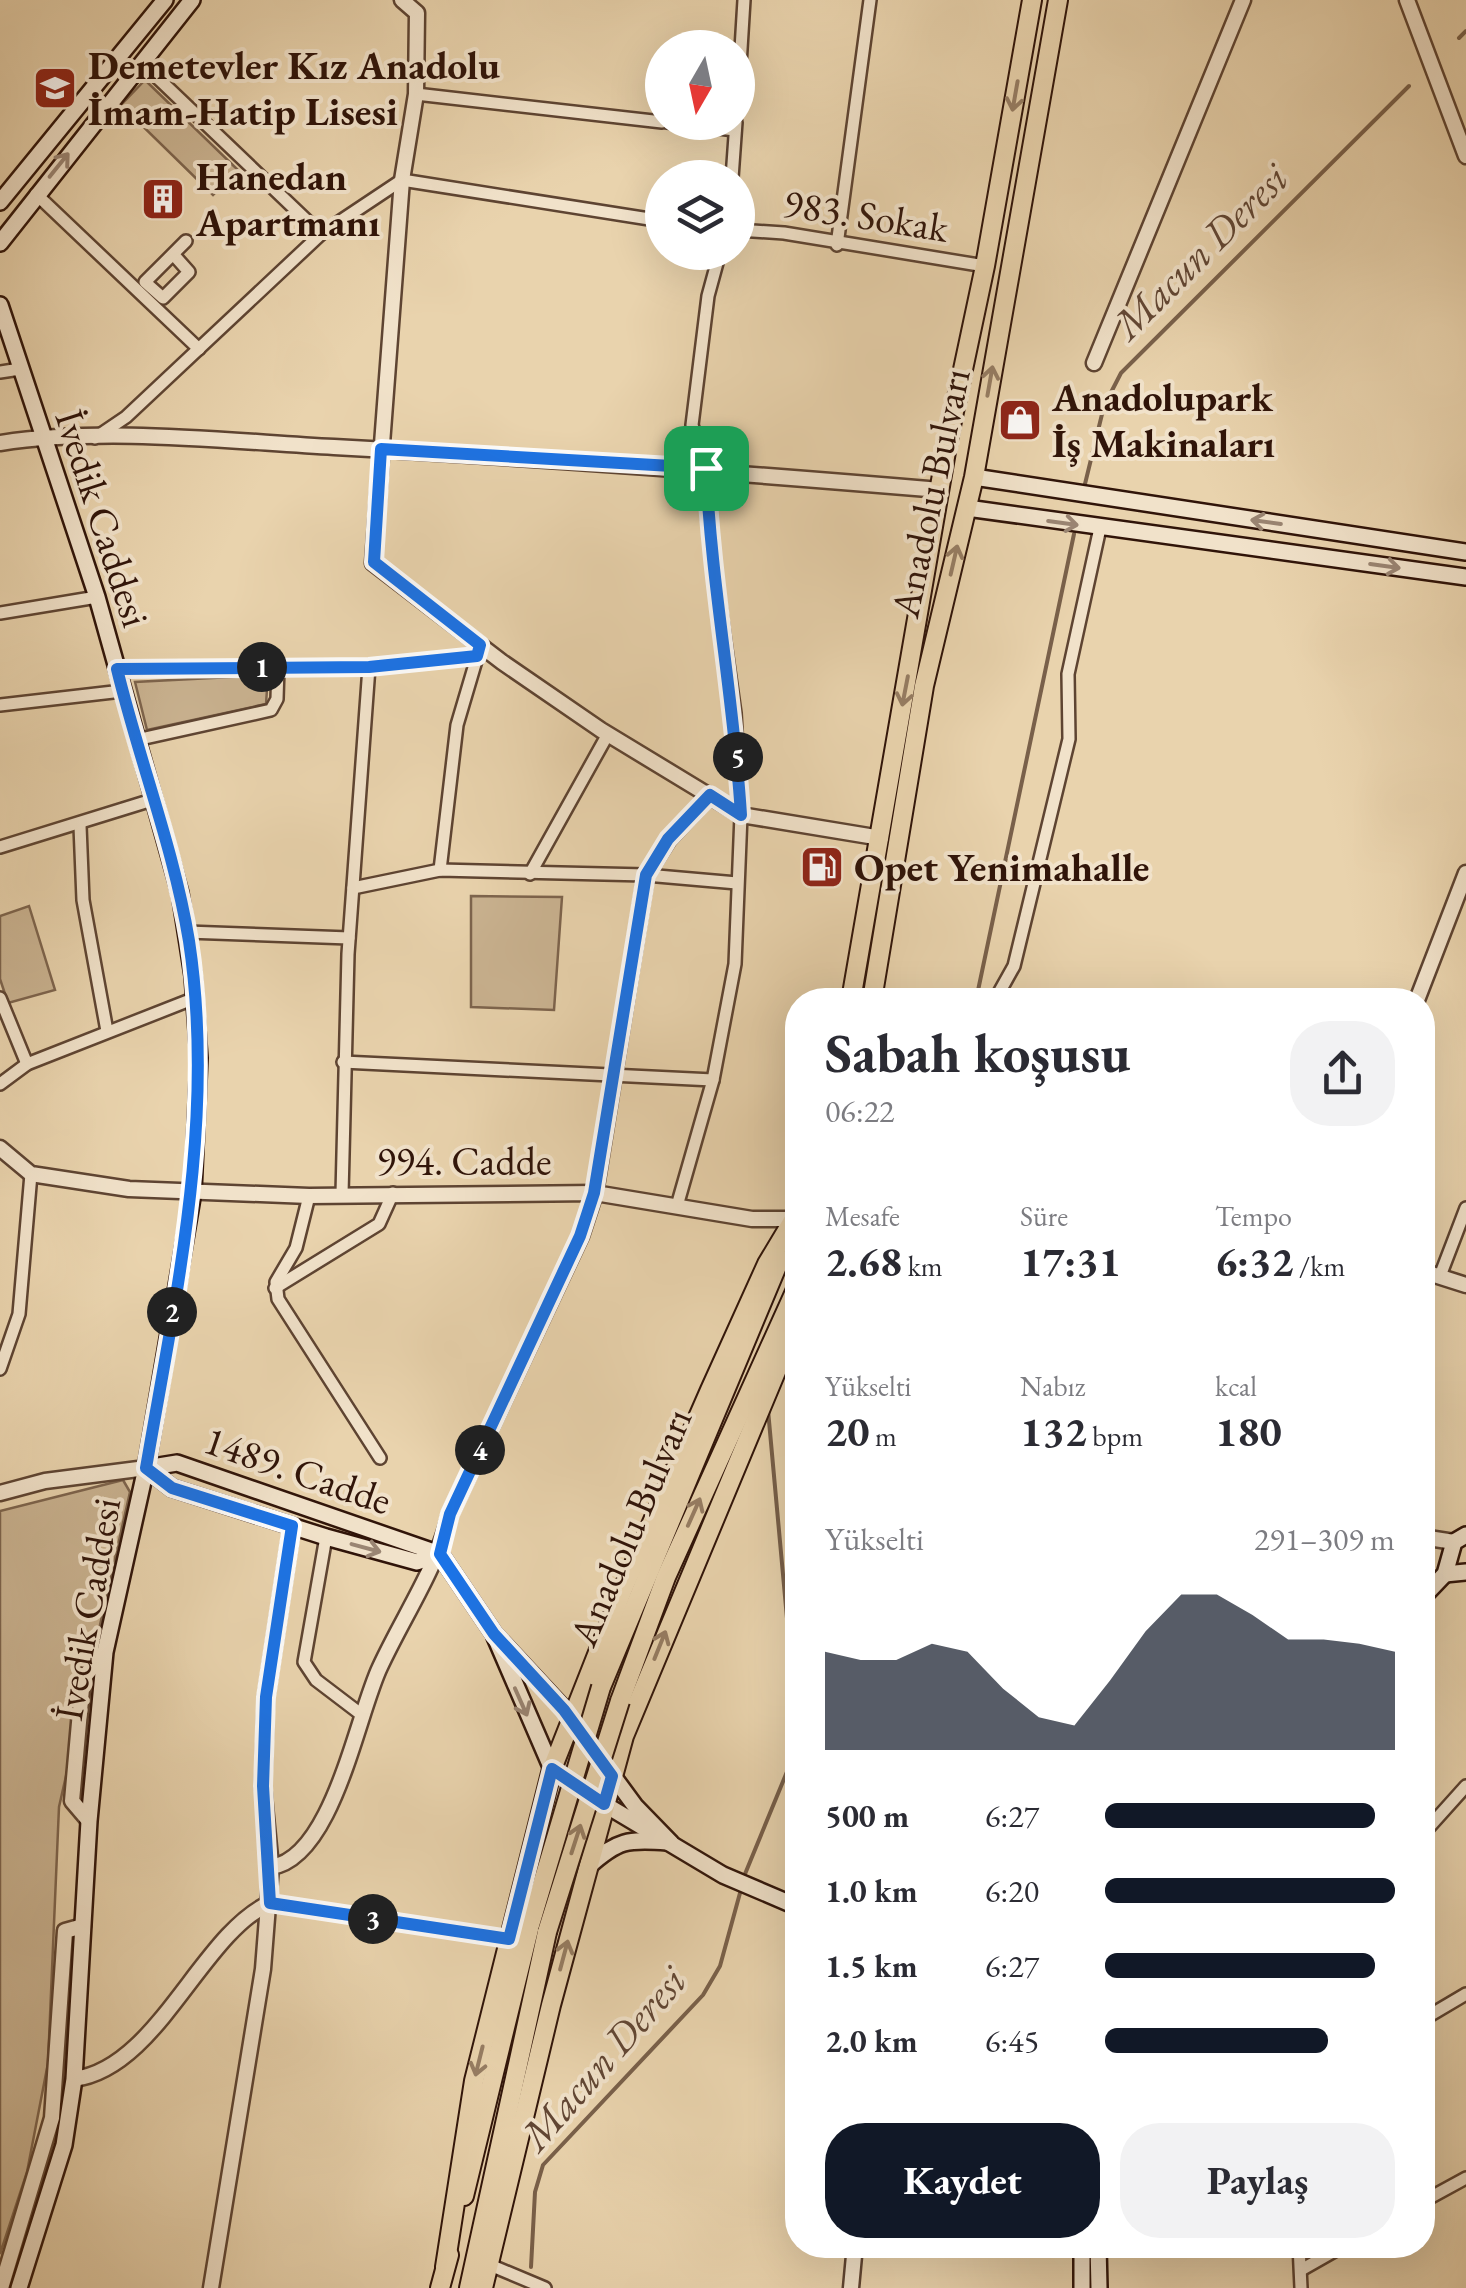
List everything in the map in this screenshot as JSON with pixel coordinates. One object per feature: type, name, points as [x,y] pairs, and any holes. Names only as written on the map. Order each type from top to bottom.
[{"type":"main road","points":[[2,196],[165,0]]},
{"type":"main road","points":[[0,242],[192,0]]},
{"type":"main road","name":"Anadolu Bulvarı","points":[[853,988],[940,490],[1032,0]]},
{"type":"main road","name":"Anadolu Bulvarı","points":[[874,988],[924,686],[974,477],[1058,0]]},
{"type":"main road","name":"İvedik Caddesi","points":[[0,305],[96,597],[187,932],[195,998],[199,1098],[193,1192],[146,1468],[105,1652],[89,1821],[78,2043],[64,2146],[19,2288]]},
{"type":"main road","points":[[974,477],[1466,552]]},
{"type":"main road","points":[[966,508],[1466,578]]},
{"type":"main road","points":[[446,2266],[474,2081],[552,1769],[710,1390],[785,1232]]},
{"type":"main road","name":"Anadolu Bulvarı","points":[[440,2288],[601,1686],[663,1531],[765,1305],[785,1246]]},
{"type":"main road","name":"Anadolu Bulvarı","points":[[469,2288],[538,1928],[666,1577],[785,1313]]},
{"type":"main road","points":[[483,2288],[612,1776],[708,1527],[785,1350]]},
{"type":"main road","name":"1489. Cadde","points":[[146,1468],[177,1463],[440,1554]]},
{"type":"main road","name":"1489. Cadde","points":[[146,1468],[172,1488],[326,1537],[417,1562],[440,1554]]},
{"type":"main road","points":[[292,1526],[297,1507]]},
{"type":"main road","points":[[1435,1585],[1446,1574],[1460,1539]]},
{"type":"main road","points":[[440,1554],[494,1634],[670,1843]]},
{"type":"main road","points":[[1446,1574],[1466,1572]]},
{"type":"main road","points":[[494,1634],[552,1769],[723,1875],[785,1901]]},
{"type":"main road","points":[[587,1868],[613,1844],[634,1840],[670,1843]]},
{"type":"main road","points":[[1082,2258],[1082,2288]]},
{"type":"main road","points":[[1098,2258],[1099,2288]]},
{"type":"street","points":[[402,0],[416,13],[416,94],[402,180],[374,562],[478,651],[741,815],[881,838]]},
{"type":"street","points":[[742,30],[744,0]]},
{"type":"street","points":[[838,244],[870,0]]},
{"type":"street","points":[[1094,363],[1244,0]]},
{"type":"street","points":[[1408,0],[1466,156]]},
{"type":"street","points":[[142,62],[321,234]]},
{"type":"street","points":[[416,94],[645,120]]},
{"type":"street","points":[[94,438],[126,416],[321,234],[402,180],[645,219]]},
{"type":"street","points":[[36,194],[199,349]]},
{"type":"street","name":"983. Sokak","points":[[755,231],[985,266]]},
{"type":"street","points":[[172,254],[186,240]]},
{"type":"street","points":[[677,1206],[714,1080],[736,964],[741,815],[735,713],[708,522],[706,468],[692,425],[693,394],[715,270]]},
{"type":"street","points":[[0,372],[20,368]]},
{"type":"street","points":[[0,444],[42,437],[215,439],[706,468],[940,490]]},
{"type":"street","points":[[1002,988],[1014,966],[1069,739],[1068,674],[1100,528]]},
{"type":"street","points":[[0,613],[96,597]]},
{"type":"street","points":[[117,669],[369,667],[478,651]]},
{"type":"street","points":[[440,870],[457,726],[478,651]]},
{"type":"street","points":[[136,740],[267,712],[277,700],[278,667]]},
{"type":"street","points":[[342,1194],[349,938],[369,667]]},
{"type":"street","points":[[0,704],[122,691]]},
{"type":"street","points":[[530,874],[608,734]]},
{"type":"street","points":[[271,1868],[282,1866],[304,1846],[341,1787],[379,1669],[440,1554],[450,1514],[580,1236],[594,1193],[646,875],[668,839],[710,795]]},
{"type":"street","points":[[0,847],[80,826],[152,800]]},
{"type":"street","points":[[80,826],[83,900],[107,1031]]},
{"type":"street","points":[[353,888],[440,870],[646,875],[736,883]]},
{"type":"street","points":[[1422,988],[1466,873]]},
{"type":"street","points":[[187,932],[349,938]]},
{"type":"street","points":[[0,998],[26,1064]]},
{"type":"street","points":[[0,1084],[26,1064],[195,998]]},
{"type":"street","points":[[344,1062],[612,1072],[714,1080]]},
{"type":"street","points":[[0,1148],[32,1174],[19,1314],[0,1368]]},
{"type":"street","name":"994. Cadde","points":[[32,1174],[82,1184],[310,1196],[594,1193],[752,1218],[785,1214]]},
{"type":"street","points":[[275,1288],[378,1224],[392,1193]]},
{"type":"street","points":[[310,1196],[296,1248],[275,1288],[278,1299],[380,1458]]},
{"type":"street","points":[[1440,1276],[1466,1208]]},
{"type":"street","points":[[1435,1274],[1466,1285]]},
{"type":"street","points":[[0,1492],[45,1480],[146,1468]]},
{"type":"street","points":[[211,2288],[270,1903],[271,1868],[263,1786],[266,1697],[292,1526]]},
{"type":"street","points":[[326,1537],[304,1662],[316,1680],[362,1715]]},
{"type":"street","points":[[1435,1538],[1460,1539]]},
{"type":"street","points":[[1435,1821],[1466,1786]]},
{"type":"street","points":[[74,2079],[115,2064],[184,1993],[250,1912],[270,1903],[509,1939]]},
{"type":"street","points":[[1,2288],[52,2118],[66,1931],[83,1926]]},
{"type":"street","points":[[1435,2012],[1466,1994]]},
{"type":"street","points":[[59,2042],[78,2043]]},
{"type":"street","points":[[1435,2195],[1466,2178]]},
{"type":"street","points":[[24,2215],[42,2221]]},
{"type":"street","points":[[850,2288],[853,2258]]},
{"type":"street","points":[[1300,2258],[1301,2288]]},
{"type":"street","points":[[1301,2270],[1323,2258]]},
{"type":"street","points":[[490,2265],[545,2288]]},
{"type":"shaded area","points":[[145,80],[238,170],[213,195],[121,105]]},
{"type":"shaded area","points":[[268,675],[266,704],[147,730],[135,682]]},
{"type":"shaded area","points":[[471,896],[562,897],[554,1010],[471,1007]]},
{"type":"shaded area","points":[[29,906],[55,990],[8,1003],[0,979],[0,916]]},
{"type":"shaded area","points":[[123,1480],[130,1492],[59,1807],[48,2063],[27,2172],[0,2254],[0,1511]]},
{"type":"waterway","name":"Macun Deresi","points":[[1459,38],[1466,31]]},
{"type":"waterway","name":"Macun Deresi","points":[[1084,488],[1104,406],[1121,373],[1409,86]]},
{"type":"waterway","name":"Macun Deresi","points":[[979,988],[1074,534]]},
{"type":"waterway","name":"Macun Deresi","points":[[768,1410],[785,1596]]},
{"type":"waterway","name":"Macun Deresi","points":[[745,1874],[785,1777]]},
{"type":"waterway","name":"Macun Deresi","points":[[531,2267],[535,2192],[543,2165],[703,1995],[720,1966],[740,1893]]},
{"type":"place","name":"Demetevler Kız Anadolu İmam-Hatip Lisesi","points":[[55,88]]},
{"type":"place","name":"Hanedan Apartmanı","points":[[163,199]]},
{"type":"place","name":"Anadolupark İş Makinaları","points":[[1020,420]]},
{"type":"place","name":"Opet Yenimahalle","points":[[822,867]]},
{"type":"route","points":[[381,449],[706,468],[708,522],[735,713],[741,815],[710,795],[668,839],[646,875],[594,1193],[580,1236],[450,1514],[440,1554],[494,1634],[564,1710],[612,1776],[604,1804],[552,1769],[509,1939],[270,1903],[271,1868],[263,1786],[266,1697],[292,1526],[172,1488],[146,1468],[193,1192],[199,1058],[193,976],[180,893],[117,669],[369,667],[477,656],[480,645],[374,562],[381,449]]}]
